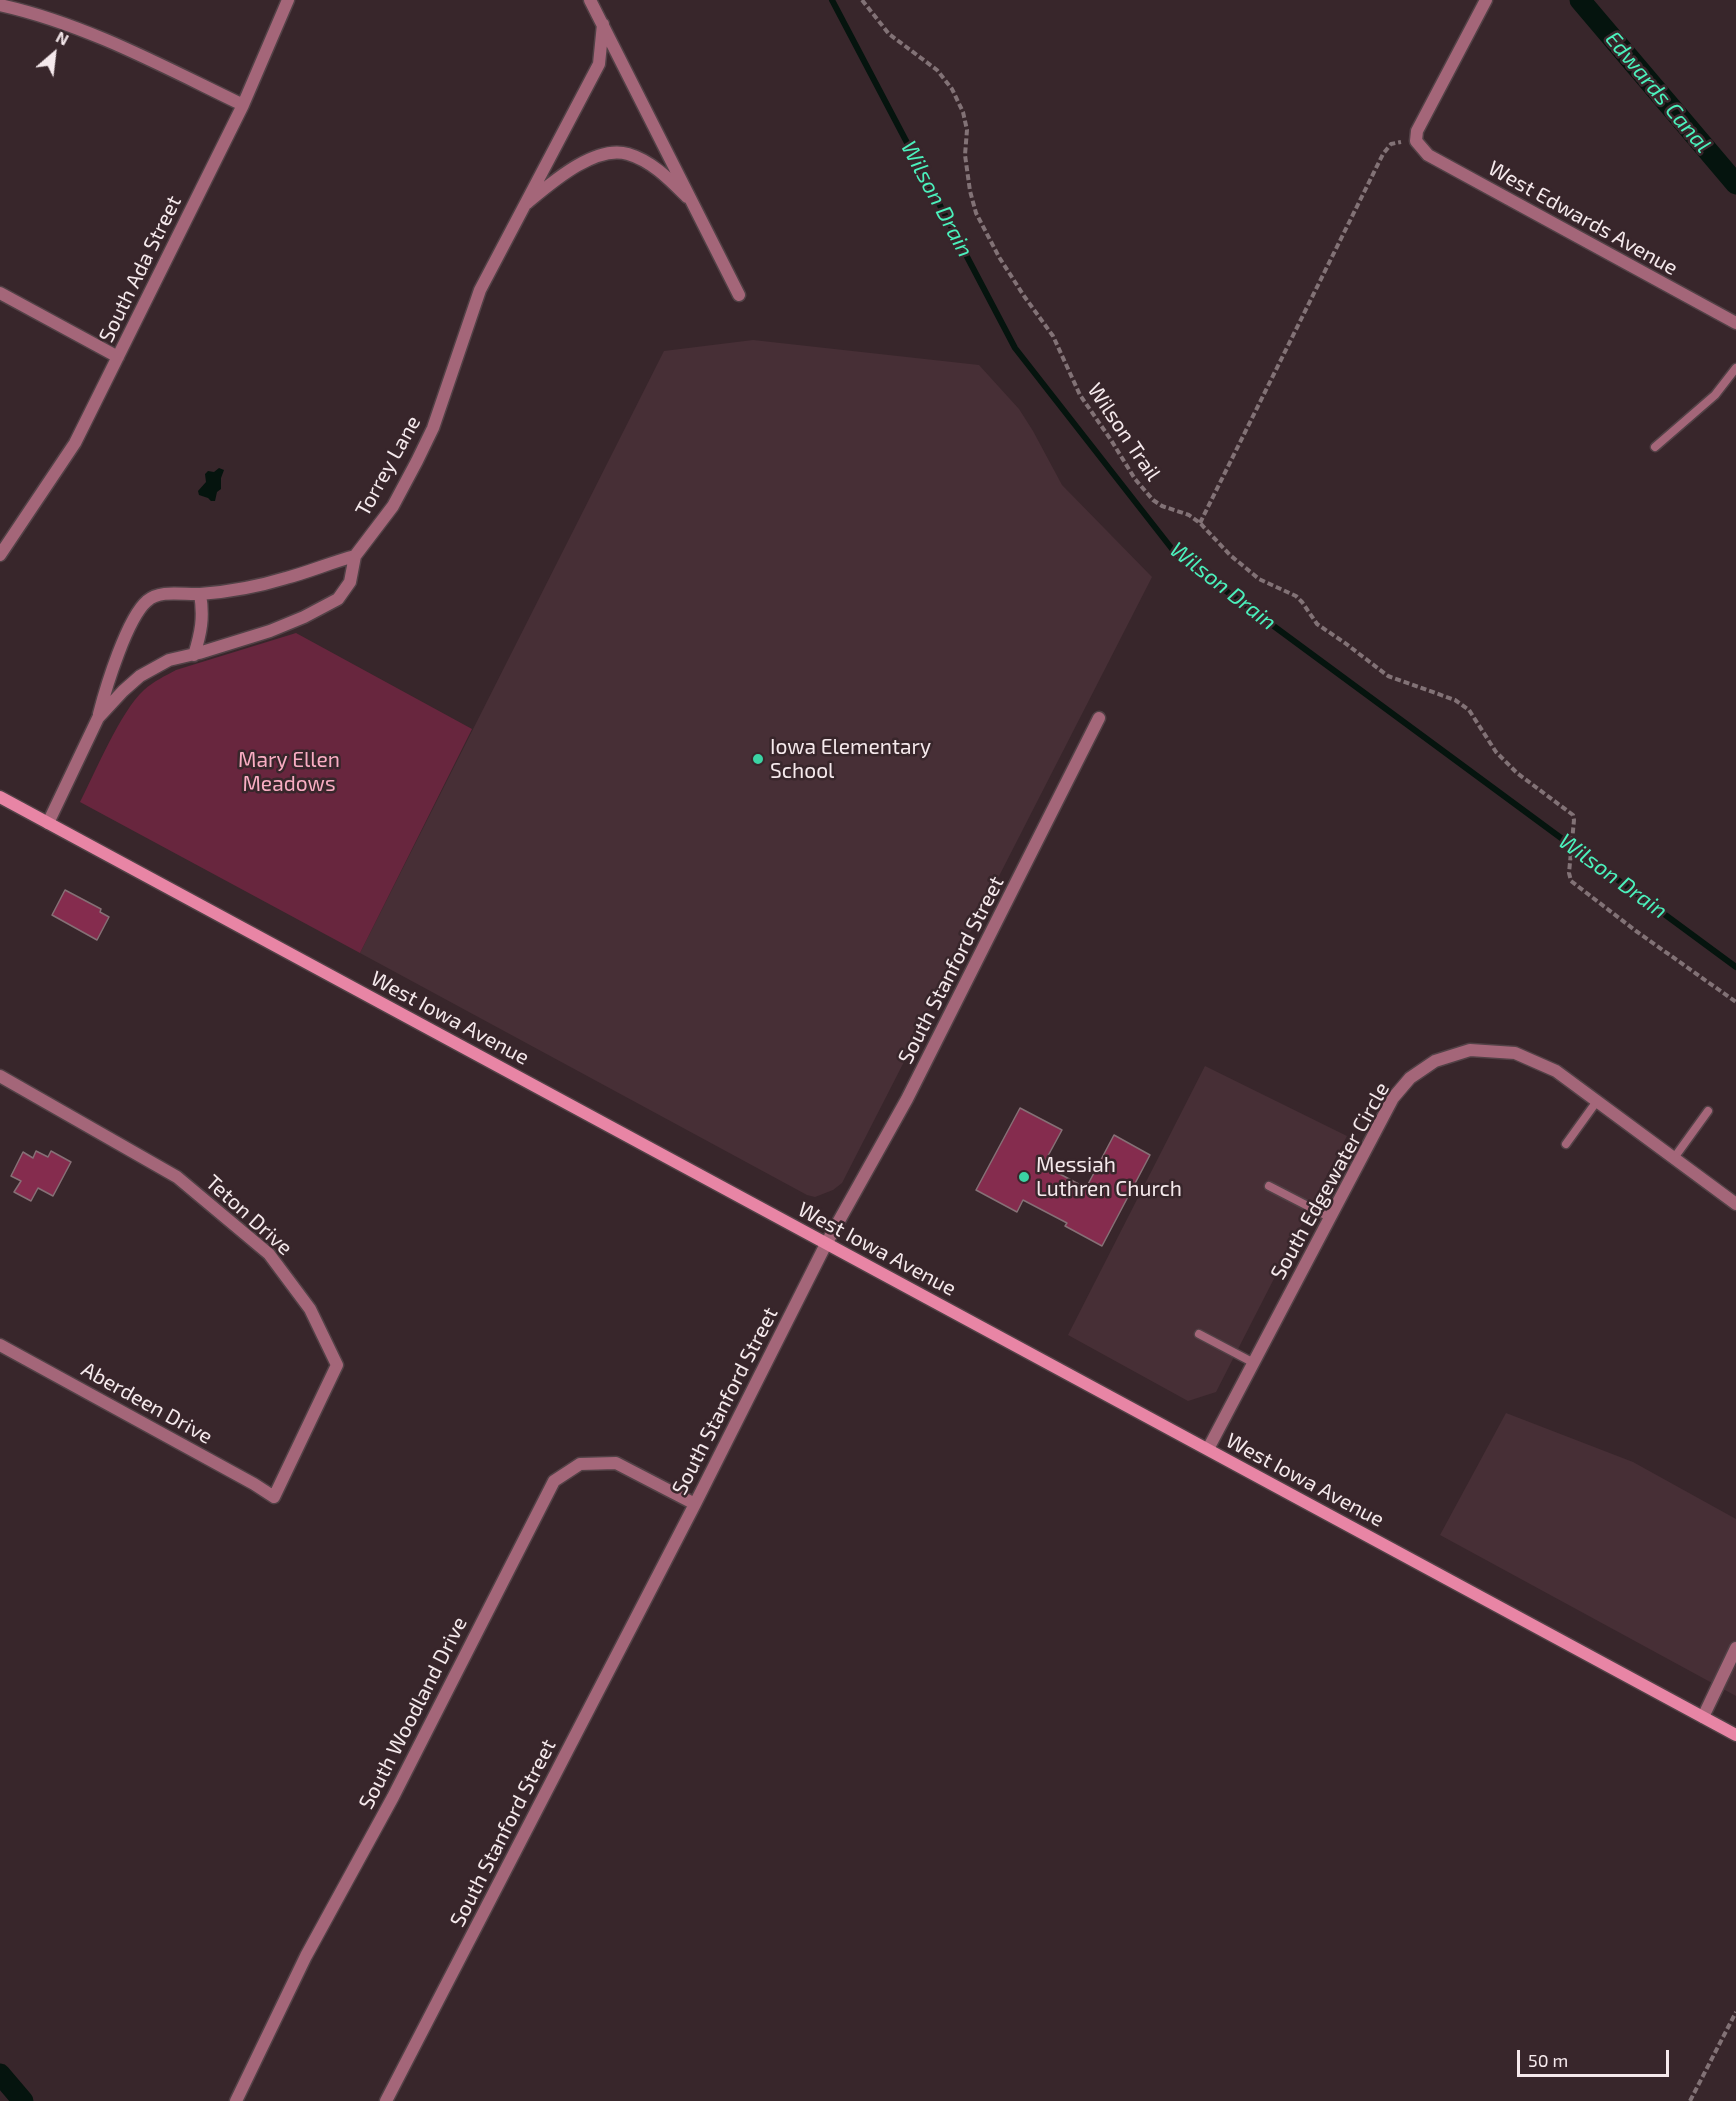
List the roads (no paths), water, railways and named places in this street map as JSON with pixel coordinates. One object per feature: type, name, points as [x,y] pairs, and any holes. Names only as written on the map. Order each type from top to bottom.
[{"type":"street","name":"South Ada Street","points":[[3,550],[75,443],[243,105],[288,0]]},
{"type":"street","points":[[590,0],[740,295]]},
{"type":"street","name":"West Edwards Avenue","points":[[1486,0],[1418,131],[1416,141],[1428,154],[1736,323]]},
{"type":"street","points":[[0,5],[31,12],[107,40],[243,105]]},
{"type":"street","name":"Torrey Lane","points":[[48,823],[98,718],[140,676],[169,660],[194,655],[270,631],[304,617],[338,599],[350,582],[355,556],[393,506],[437,417],[480,290],[599,64],[603,24]]},
{"type":"street","points":[[522,207],[580,163],[606,155],[626,153],[659,170],[694,204]]},
{"type":"street","points":[[0,293],[118,357]]},
{"type":"street","points":[[98,718],[107,684],[118,656],[145,602],[155,596],[200,594],[285,579],[355,556]]},
{"type":"street","points":[[194,655],[202,631],[204,612],[200,594]]},
{"type":"street","name":"South Stanford Street","points":[[386,2101],[695,1504],[826,1244],[907,1100],[1099,718]]},
{"type":"street","name":"West Iowa Avenue","points":[[0,797],[1736,1735]]},
{"type":"street","name":"South Edgewater Circle","points":[[1208,1449],[1394,1098],[1410,1078],[1435,1061],[1470,1050],[1515,1053],[1556,1071],[1736,1204]]},
{"type":"street","name":"Teton Drive","points":[[0,1076],[177,1177],[269,1254],[310,1309],[337,1365],[273,1497]]},
{"type":"street","name":"Aberdeen Drive","points":[[0,1345],[254,1484],[273,1497]]},
{"type":"street","name":"South Woodland Drive","points":[[236,2101],[306,1956],[393,1797],[554,1481],[580,1464],[616,1463],[695,1504]]},
{"type":"street","points":[[1703,1717],[1736,1648]]},
{"type":"lane","points":[[1655,447],[1715,395],[1736,368]]},
{"type":"lane","points":[[1566,1144],[1597,1101]]},
{"type":"lane","points":[[1674,1158],[1708,1111]]},
{"type":"lane","points":[[1269,1186],[1331,1218]]},
{"type":"lane","points":[[1199,1334],[1254,1363]]},
{"type":"waterway","name":"Wilson Drain","points":[[832,0],[1015,348],[1176,554],[1736,967]]},
{"type":"waterway","name":"Edwards Canal","points":[[1580,0],[1736,184]]},
{"type":"waterway","name":"Edwards Canal","points":[[0,2074],[23,2101]]},
{"type":"place","name":"Iowa Elementary School","points":[[758,759]]},
{"type":"place","name":"Messiah Luthren Church","points":[[1024,1177]]},
{"type":"park label","name":"Mary Ellen Meadows","points":[[289,772]]}]
